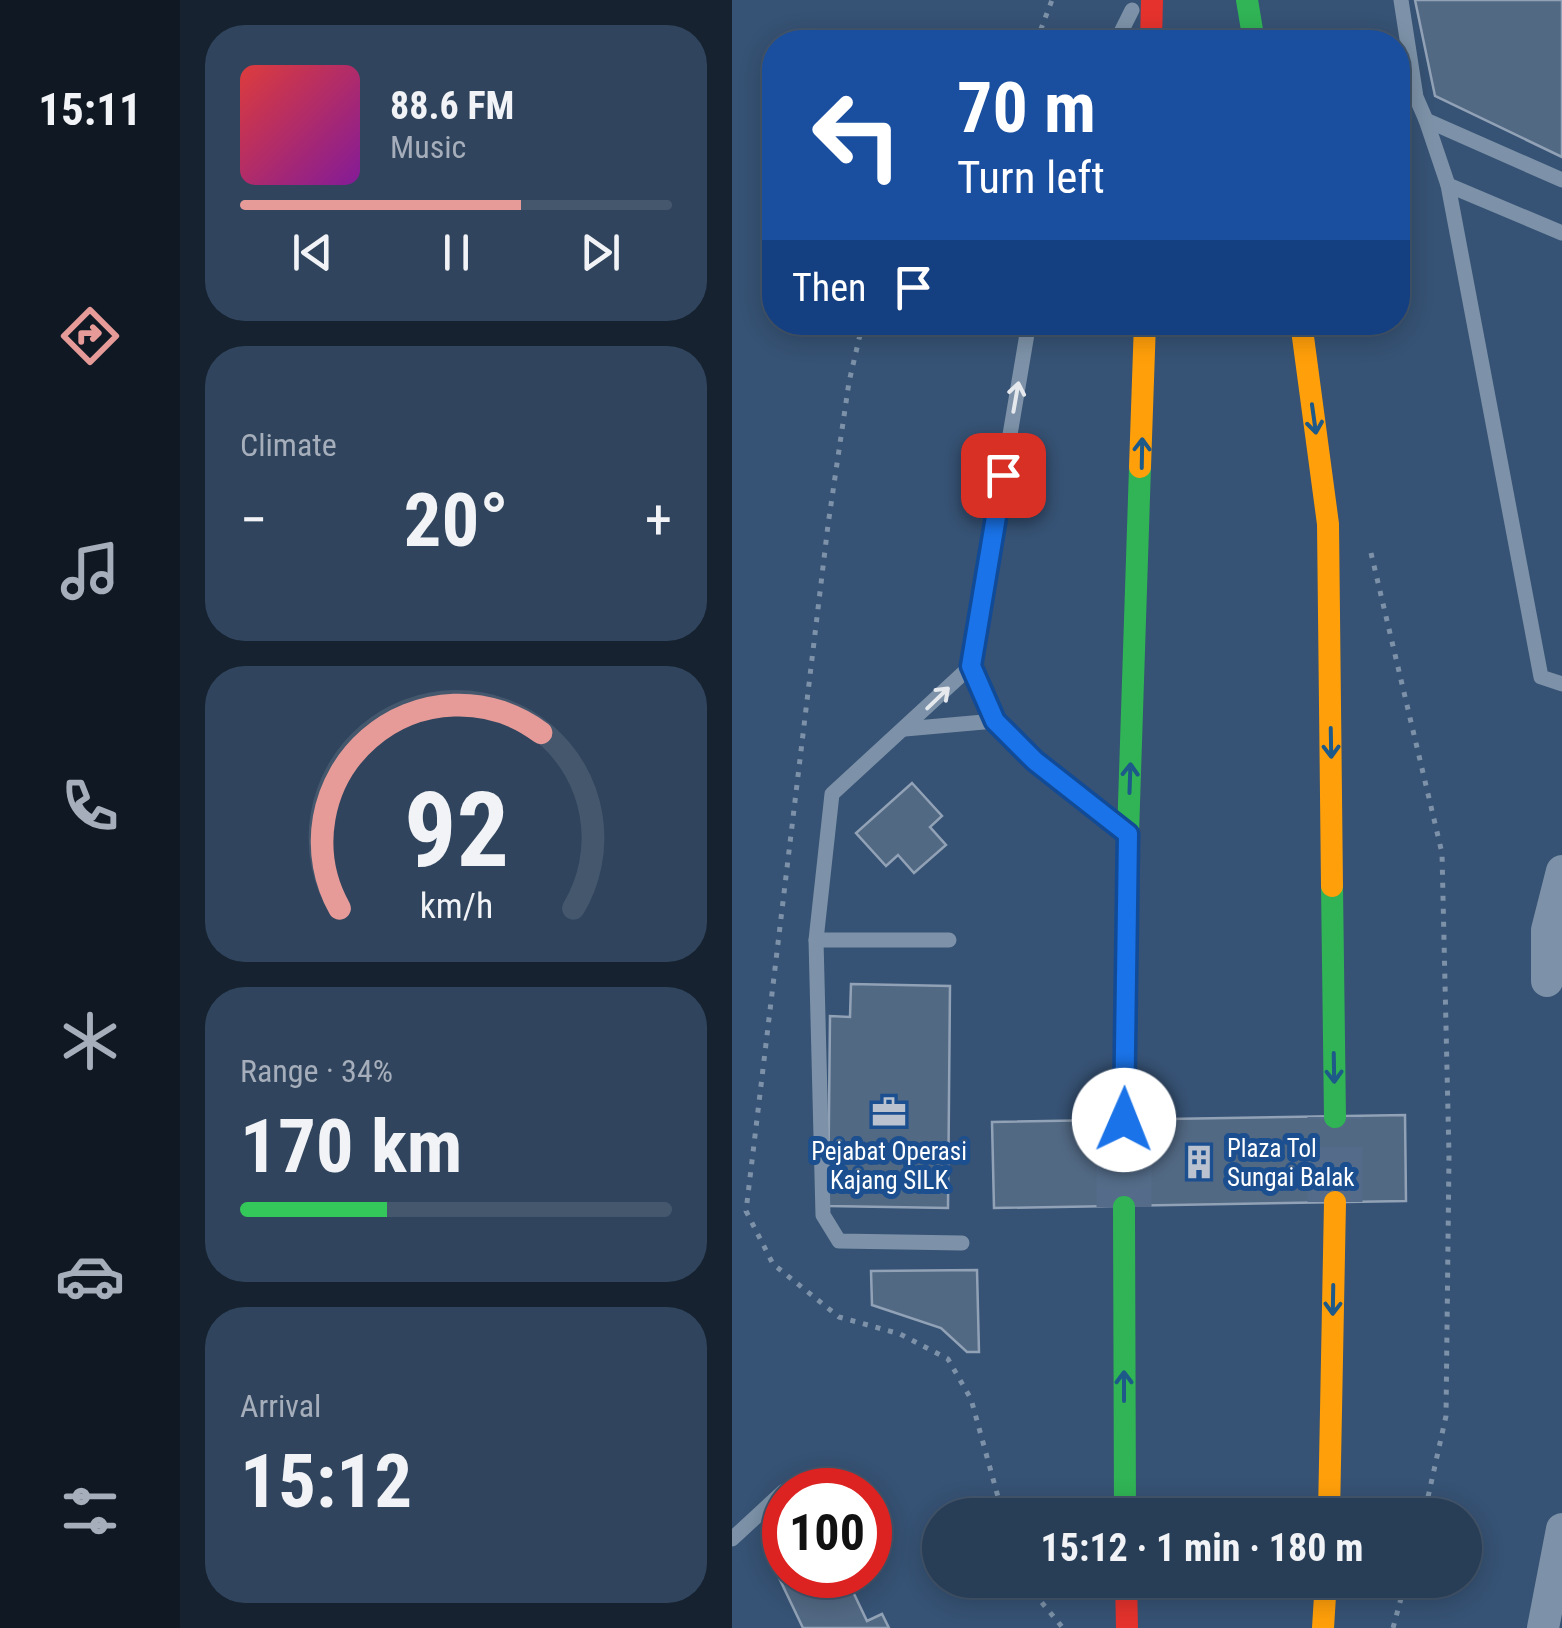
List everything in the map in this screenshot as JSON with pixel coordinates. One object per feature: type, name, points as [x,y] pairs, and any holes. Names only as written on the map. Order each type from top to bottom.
[{"type":"highway","points":[[1151,30],[1152,0]]},
{"type":"highway","points":[[1247,0],[1252,30]]},
{"type":"highway","points":[[1124,1120],[1128,834],[1145,335]]},
{"type":"highway","points":[[1303,335],[1328,524],[1335,1117]]},
{"type":"highway","points":[[1329,1498],[1335,1202]]},
{"type":"highway","points":[[1124,1207],[1125,1498]]},
{"type":"highway","points":[[1126,1598],[1127,1628]]},
{"type":"highway","points":[[1323,1628],[1325,1598]]},
{"type":"street","points":[[1554,988],[1547,930],[1560,876]]},
{"type":"street","points":[[1543,1628],[1562,1529]]},
{"type":"lane","points":[[1122,30],[1138,0]]},
{"type":"lane","points":[[1401,0],[1406,30]]},
{"type":"lane","points":[[1410,59],[1416,98],[1448,185],[1541,677],[1562,684]]},
{"type":"lane","points":[[1426,120],[1562,180]]},
{"type":"lane","points":[[1448,185],[1562,232]]},
{"type":"lane","points":[[1027,335],[971,666],[995,721],[1035,761],[1128,834]]},
{"type":"lane","points":[[962,1244],[839,1241],[823,1215],[816,940],[832,794],[971,666]]},
{"type":"lane","points":[[905,729],[995,721]]},
{"type":"lane","points":[[816,940],[949,940]]},
{"type":"lane","points":[[732,1539],[762,1512]]},
{"type":"path","points":[[1041,30],[1052,0]]},
{"type":"path","points":[[860,335],[848,382],[828,525],[746,1211],[773,1264],[839,1318],[900,1334],[948,1359],[971,1398],[998,1498]]},
{"type":"path","points":[[1368,545],[1442,853],[1449,1156],[1446,1416],[1428,1498]]},
{"type":"path","points":[[1038,1598],[1063,1628]]},
{"type":"path","points":[[1393,1628],[1401,1598]]},
{"type":"building","points":[[1415,0],[1562,0],[1562,157],[1435,96]]},
{"type":"building","points":[[912,783],[942,816],[930,827],[946,845],[914,873],[898,855],[886,866],[856,833]]},
{"type":"building","name":"Pejabat Operasi Kajang SILK","points":[[851,984],[950,986],[948,1208],[828,1206],[830,1016],[850,1017]]},
{"type":"building","name":"Plaza Tol Sungai Balak","points":[[1405,1115],[1406,1201],[994,1208],[992,1122]]},
{"type":"building","points":[[977,1270],[979,1352],[967,1352],[941,1328],[872,1305],[871,1271]]},
{"type":"building","points":[[789,1598],[856,1598],[867,1621],[882,1614],[889,1628],[803,1628]]},
{"type":"tunnel","points":[[1335,1117],[1335,1202]]},
{"type":"tunnel","points":[[1124,1120],[1124,1207]]},
{"type":"traffic: fast","points":[[1247,0],[1252,30]]},
{"type":"traffic: fast","points":[[1124,1120],[1128,834],[1140,467]]},
{"type":"traffic: fast","points":[[1332,886],[1335,1117]]},
{"type":"traffic: fast","points":[[1124,1207],[1125,1498]]},
{"type":"traffic: slow","points":[[1140,467],[1145,335]]},
{"type":"traffic: slow","points":[[1303,335],[1328,524],[1332,886]]},
{"type":"traffic: slow","points":[[1329,1498],[1335,1202]]},
{"type":"traffic: slow","points":[[1323,1628],[1325,1598]]},
{"type":"traffic: jam","points":[[1151,30],[1152,0]]},
{"type":"traffic: jam","points":[[1126,1598],[1127,1628]]},
{"type":"place","name":"Pejabat Operasi Kajang SILK","points":[[889,1112]]},
{"type":"place","name":"Plaza Tol Sungai Balak","points":[[1199,1162]]},
{"type":"route","points":[[1003,475],[971,666],[995,721],[1035,761],[1128,834],[1124,1120]]}]
